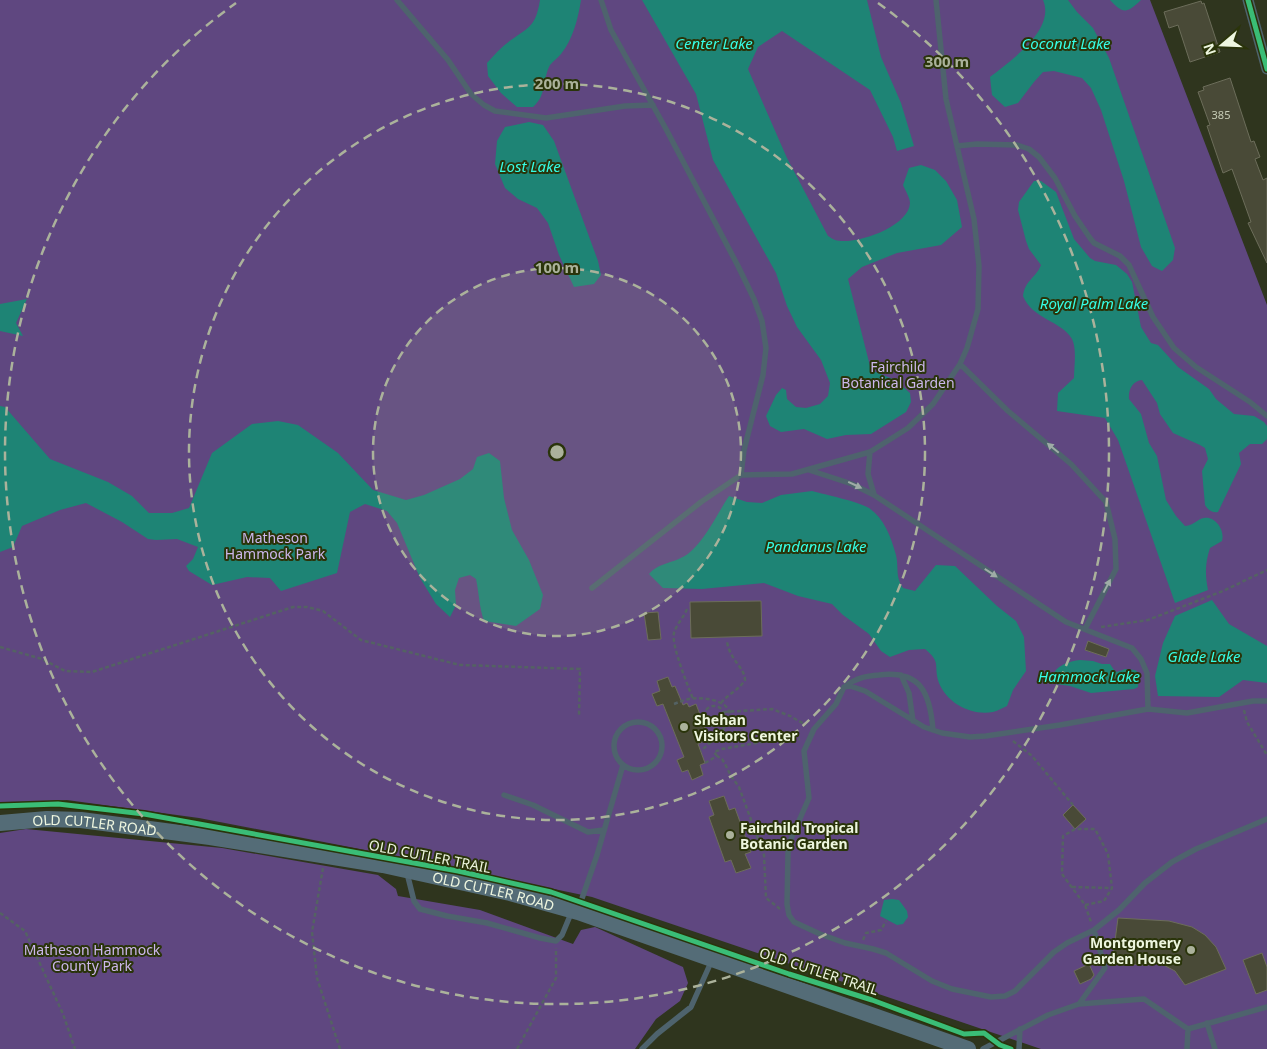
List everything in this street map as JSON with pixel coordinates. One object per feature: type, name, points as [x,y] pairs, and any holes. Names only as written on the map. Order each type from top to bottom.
[{"type":"main road","name":"OLD CUTLER ROAD","points":[[0,823],[47,818],[81,820],[210,837],[407,871],[510,893],[575,911],[713,958],[968,1049]]},
{"type":"street","points":[[1248,0],[1267,69]]},
{"type":"lane","points":[[397,0],[448,60],[471,94],[495,111],[520,116],[546,118],[625,106],[653,105]]},
{"type":"lane","points":[[601,0],[611,30],[738,266],[754,299],[764,328],[766,348],[764,375],[745,443],[741,476]]},
{"type":"lane","points":[[592,588],[701,502],[741,476],[792,474],[870,452],[908,428],[933,404],[960,364],[976,319],[979,276],[974,218],[945,93],[936,0]]},
{"type":"lane","points":[[958,146],[977,144],[1017,145],[1029,149],[1039,157],[1094,243],[1120,256],[1129,265],[1153,317],[1174,348],[1204,372],[1250,402],[1267,416]]},
{"type":"lane","points":[[960,364],[1008,412],[1071,464],[1106,502],[1115,539],[1116,569],[1085,629]]},
{"type":"lane","points":[[870,452],[868,474],[874,495]]},
{"type":"lane","points":[[809,470],[852,484],[874,495],[1066,622],[1127,645],[1139,656],[1147,673],[1148,709]]},
{"type":"lane","points":[[932,730],[930,704],[916,682],[906,675],[885,674],[865,676],[852,681],[844,687],[836,704],[814,729],[803,755],[809,796],[791,839],[788,852],[788,912],[792,919],[804,927],[845,943],[886,953],[943,986],[973,994],[996,997],[1009,994],[1018,989],[1060,947],[1094,930],[1119,910],[1155,874],[1172,862],[1196,849],[1267,819]]},
{"type":"lane","points":[[901,675],[909,693],[913,721]]},
{"type":"lane","points":[[844,687],[850,686],[865,691],[913,721],[932,730],[970,737],[1148,709],[1187,714],[1243,703],[1267,701]]},
{"type":"lane","points":[[632,722],[650,724],[657,731],[661,741],[661,751],[657,760],[644,769],[632,769],[623,765],[614,752],[615,737],[619,730],[632,722]]},
{"type":"lane","points":[[407,871],[414,901],[420,909],[487,923],[556,941],[562,935],[575,911],[597,855],[623,765]]},
{"type":"lane","points":[[504,795],[534,806],[588,832],[603,830]]},
{"type":"lane","points":[[1079,1004],[1104,968],[1094,930]]},
{"type":"lane","points":[[642,1049],[657,1034],[691,1007],[713,958]]},
{"type":"lane","points":[[983,1049],[1048,1015],[1079,1004],[1144,999],[1188,1029]]},
{"type":"lane","points":[[1188,1029],[1267,1007]]},
{"type":"lane","points":[[1207,1023],[1216,1049]]},
{"type":"lane","points":[[1019,1049],[1020,1029]]},
{"type":"lane","points":[[1188,1029],[1188,1049]]},
{"type":"path","points":[[1085,629],[1148,620],[1223,591],[1267,570]]},
{"type":"path","points":[[0,647],[42,659],[65,671],[92,672],[293,607],[307,607],[323,612],[360,640],[460,665],[580,670],[579,715]]},
{"type":"path","points":[[688,609],[673,637],[680,664],[693,699]]},
{"type":"path","points":[[721,703],[730,692],[741,686],[745,680],[744,673],[733,660],[727,641]]},
{"type":"path","points":[[674,704],[704,698],[721,703],[728,711],[729,717],[726,725],[701,751]]},
{"type":"path","points":[[1243,703],[1247,722],[1267,754]]},
{"type":"path","points":[[711,706],[718,706],[724,712],[724,720],[716,726],[704,720],[706,711],[711,706]]},
{"type":"path","points":[[724,712],[772,709],[814,729]]},
{"type":"path","points":[[1002,733],[1032,756],[1073,805]]},
{"type":"path","points":[[788,912],[775,906],[766,898],[764,855],[739,787],[722,758],[714,752],[785,738],[808,742]]},
{"type":"path","points":[[705,763],[717,756]]},
{"type":"path","points":[[1085,906],[1104,901],[1112,888],[1108,854],[1095,829],[1076,829],[1063,836],[1062,874],[1085,906],[1094,930]]},
{"type":"path","points":[[325,856],[312,932],[317,978],[340,1049]]},
{"type":"path","points":[[1072,887],[1112,888]]},
{"type":"path","points":[[0,913],[25,931],[63,1014],[75,1049]]},
{"type":"path","points":[[862,946],[864,935],[868,932],[881,930],[886,921]]},
{"type":"path","points":[[518,1049],[556,978],[556,941]]},
{"type":"green space","name":"Fairchild Botanical Garden","points":[[0,0],[1150,0],[1267,305],[1267,1049],[1041,1049],[592,897],[422,861],[199,818],[67,800],[0,804]]},
{"type":"green space","name":"Matheson Hammock County Park","points":[[26,829],[222,848],[378,875],[396,889],[398,896],[480,910],[573,944],[581,930],[595,927],[683,967],[688,983],[680,1001],[656,1019],[635,1049],[0,1049],[0,833]]},
{"type":"water","points":[[540,0],[581,0],[572,35],[561,54],[550,65],[540,97],[533,107],[517,107],[501,93],[488,76],[487,63],[504,45],[531,24],[536,15]]},
{"type":"water","name":"Center Lake","points":[[642,0],[867,0],[881,57],[901,103],[914,146],[897,151],[893,137],[870,90],[782,31],[758,47],[748,69],[787,158],[829,237],[835,240],[855,240],[879,233],[901,220],[907,212],[910,203],[903,185],[909,168],[921,165],[935,170],[946,181],[957,200],[962,227],[941,245],[897,253],[862,267],[848,279],[871,370],[895,380],[910,393],[911,402],[906,412],[871,434],[846,435],[827,439],[804,429],[781,432],[770,426],[766,416],[776,395],[782,388],[786,390],[787,399],[796,407],[806,408],[820,404],[828,396],[830,383],[821,360],[797,327],[787,306],[776,273],[713,160],[696,94]]},
{"type":"water","name":"Coconut Lake","points":[[1043,0],[1068,0],[1093,28],[1109,58],[1175,248],[1173,260],[1162,271],[1152,266],[1141,247],[1124,181],[1101,110],[1091,88],[1082,78],[1054,71],[1043,72],[1018,103],[1005,107],[992,95],[990,77],[1029,44],[1043,22],[1045,11]]},
{"type":"water","points":[[1110,0],[1141,0],[1129,10],[1122,10]]},
{"type":"water","name":"Lost Lake","points":[[529,122],[543,125],[554,141],[598,261],[601,275],[594,284],[574,287],[559,255],[548,223],[537,208],[518,199],[505,188],[495,164],[497,141],[505,127]]},
{"type":"water","name":"Royal Palm Lake","points":[[1034,181],[1041,181],[1056,192],[1074,239],[1090,258],[1095,261],[1116,265],[1127,274],[1132,282],[1141,327],[1151,343],[1158,345],[1178,367],[1209,389],[1216,399],[1234,414],[1254,416],[1267,426],[1267,439],[1262,444],[1250,444],[1239,453],[1241,464],[1218,512],[1212,512],[1205,505],[1202,471],[1208,459],[1205,448],[1173,433],[1160,414],[1157,403],[1142,380],[1136,382],[1130,389],[1129,399],[1141,414],[1149,443],[1157,456],[1166,500],[1176,516],[1185,526],[1204,518],[1212,519],[1219,525],[1223,537],[1222,541],[1210,548],[1208,553],[1206,579],[1208,590],[1175,603],[1118,440],[1105,418],[1057,411],[1058,393],[1074,378],[1074,343],[1061,328],[1033,310],[1023,296],[1026,286],[1041,265],[1029,249],[1018,210],[1019,202]]},
{"type":"water","points":[[27,299],[16,323],[23,336],[0,331],[0,304]]},
{"type":"water","points":[[0,406],[5,407],[50,459],[108,482],[132,496],[149,513],[172,513],[189,508],[212,453],[252,424],[278,421],[298,425],[338,453],[373,490],[406,500],[424,495],[460,479],[473,469],[477,457],[489,453],[500,461],[504,498],[512,530],[529,560],[543,595],[540,609],[516,626],[484,621],[476,579],[470,575],[459,578],[455,590],[456,605],[450,617],[436,604],[420,578],[397,523],[387,511],[365,504],[350,512],[337,573],[281,591],[270,578],[247,577],[212,585],[189,571],[186,566],[193,559],[198,547],[177,539],[148,539],[122,522],[86,503],[60,510],[22,526],[13,547],[0,552]]},
{"type":"water","name":"Pandanus Lake","points":[[812,491],[864,505],[879,517],[892,541],[896,555],[898,576],[903,588],[915,591],[936,565],[955,566],[997,606],[1016,621],[1024,637],[1026,671],[1013,690],[1007,706],[995,712],[985,713],[968,710],[954,702],[948,697],[939,683],[934,658],[925,649],[909,650],[890,657],[881,651],[869,634],[843,615],[832,604],[798,596],[764,583],[702,589],[663,588],[649,574],[658,567],[689,553],[706,534],[729,496],[747,502],[762,503],[781,495]]},
{"type":"water","name":"Glade Lake","points":[[1212,600],[1229,624],[1267,646],[1267,683],[1243,680],[1219,697],[1158,696],[1155,676],[1163,643],[1175,616]]},
{"type":"water","name":"Hammock Lake","points":[[1080,660],[1110,664],[1117,672],[1125,669],[1135,670],[1139,673],[1138,687],[1091,693],[1070,686],[1056,684],[1054,674],[1056,670],[1064,664]]},
{"type":"water","points":[[884,900],[899,900],[907,911],[908,917],[903,924],[897,925],[880,916]]},
{"type":"building","points":[[1201,1],[1202,4],[1204,3],[1220,52],[1190,62],[1178,25],[1169,28],[1164,12]]},
{"type":"building","points":[[1230,78],[1251,142],[1254,141],[1260,157],[1255,159],[1263,180],[1267,178],[1267,263],[1248,223],[1251,222],[1232,169],[1223,173],[1207,126],[1210,125],[1198,92],[1204,90],[1203,87]]},
{"type":"building","points":[[761,601],[762,636],[691,638],[690,602]]},
{"type":"building","points":[[658,612],[661,639],[648,640],[644,613]]},
{"type":"building","points":[[1088,641],[1109,649],[1106,657],[1085,650]]},
{"type":"building","name":"Shehan Visitors Center","points":[[668,677],[672,687],[675,686],[683,705],[687,703],[689,707],[696,704],[708,736],[701,739],[702,742],[698,744],[705,763],[700,765],[703,775],[692,780],[688,770],[682,772],[677,760],[684,757],[663,704],[657,706],[652,694],[660,691],[657,681]]},
{"type":"building","name":"Fairchild Tropical Botanic Garden","points":[[724,796],[729,810],[735,808],[751,852],[745,854],[751,868],[736,873],[731,860],[725,862],[709,817],[714,815],[709,801]]},
{"type":"building","points":[[1073,805],[1086,819],[1075,829],[1063,815]]},
{"type":"building","points":[[1118,918],[1169,921],[1192,927],[1205,935],[1216,947],[1226,969],[1185,985],[1175,971],[1154,960],[1153,965],[1112,964]]},
{"type":"building","points":[[1262,953],[1267,967],[1267,990],[1256,994],[1243,960]]},
{"type":"building","points":[[1089,964],[1094,975],[1091,979],[1080,984],[1074,971]]},
{"type":"cycle path","points":[[1248,0],[1267,69]]},
{"type":"cycle path","name":"OLD CUTLER TRAIL","points":[[0,806],[58,804],[144,814],[458,871],[551,892],[789,974],[872,1000],[964,1034],[984,1033],[1000,1045],[1011,1049]]},
{"type":"place","name":"Shehan Visitors Center","points":[[684,727]]},
{"type":"place","name":"Fairchild Tropical Botanic Garden","points":[[730,835]]},
{"type":"place","name":"Montgomery Garden House","points":[[1191,950]]},
{"type":"park label","name":"Matheson Hammock Park","points":[[275,546]]}]
